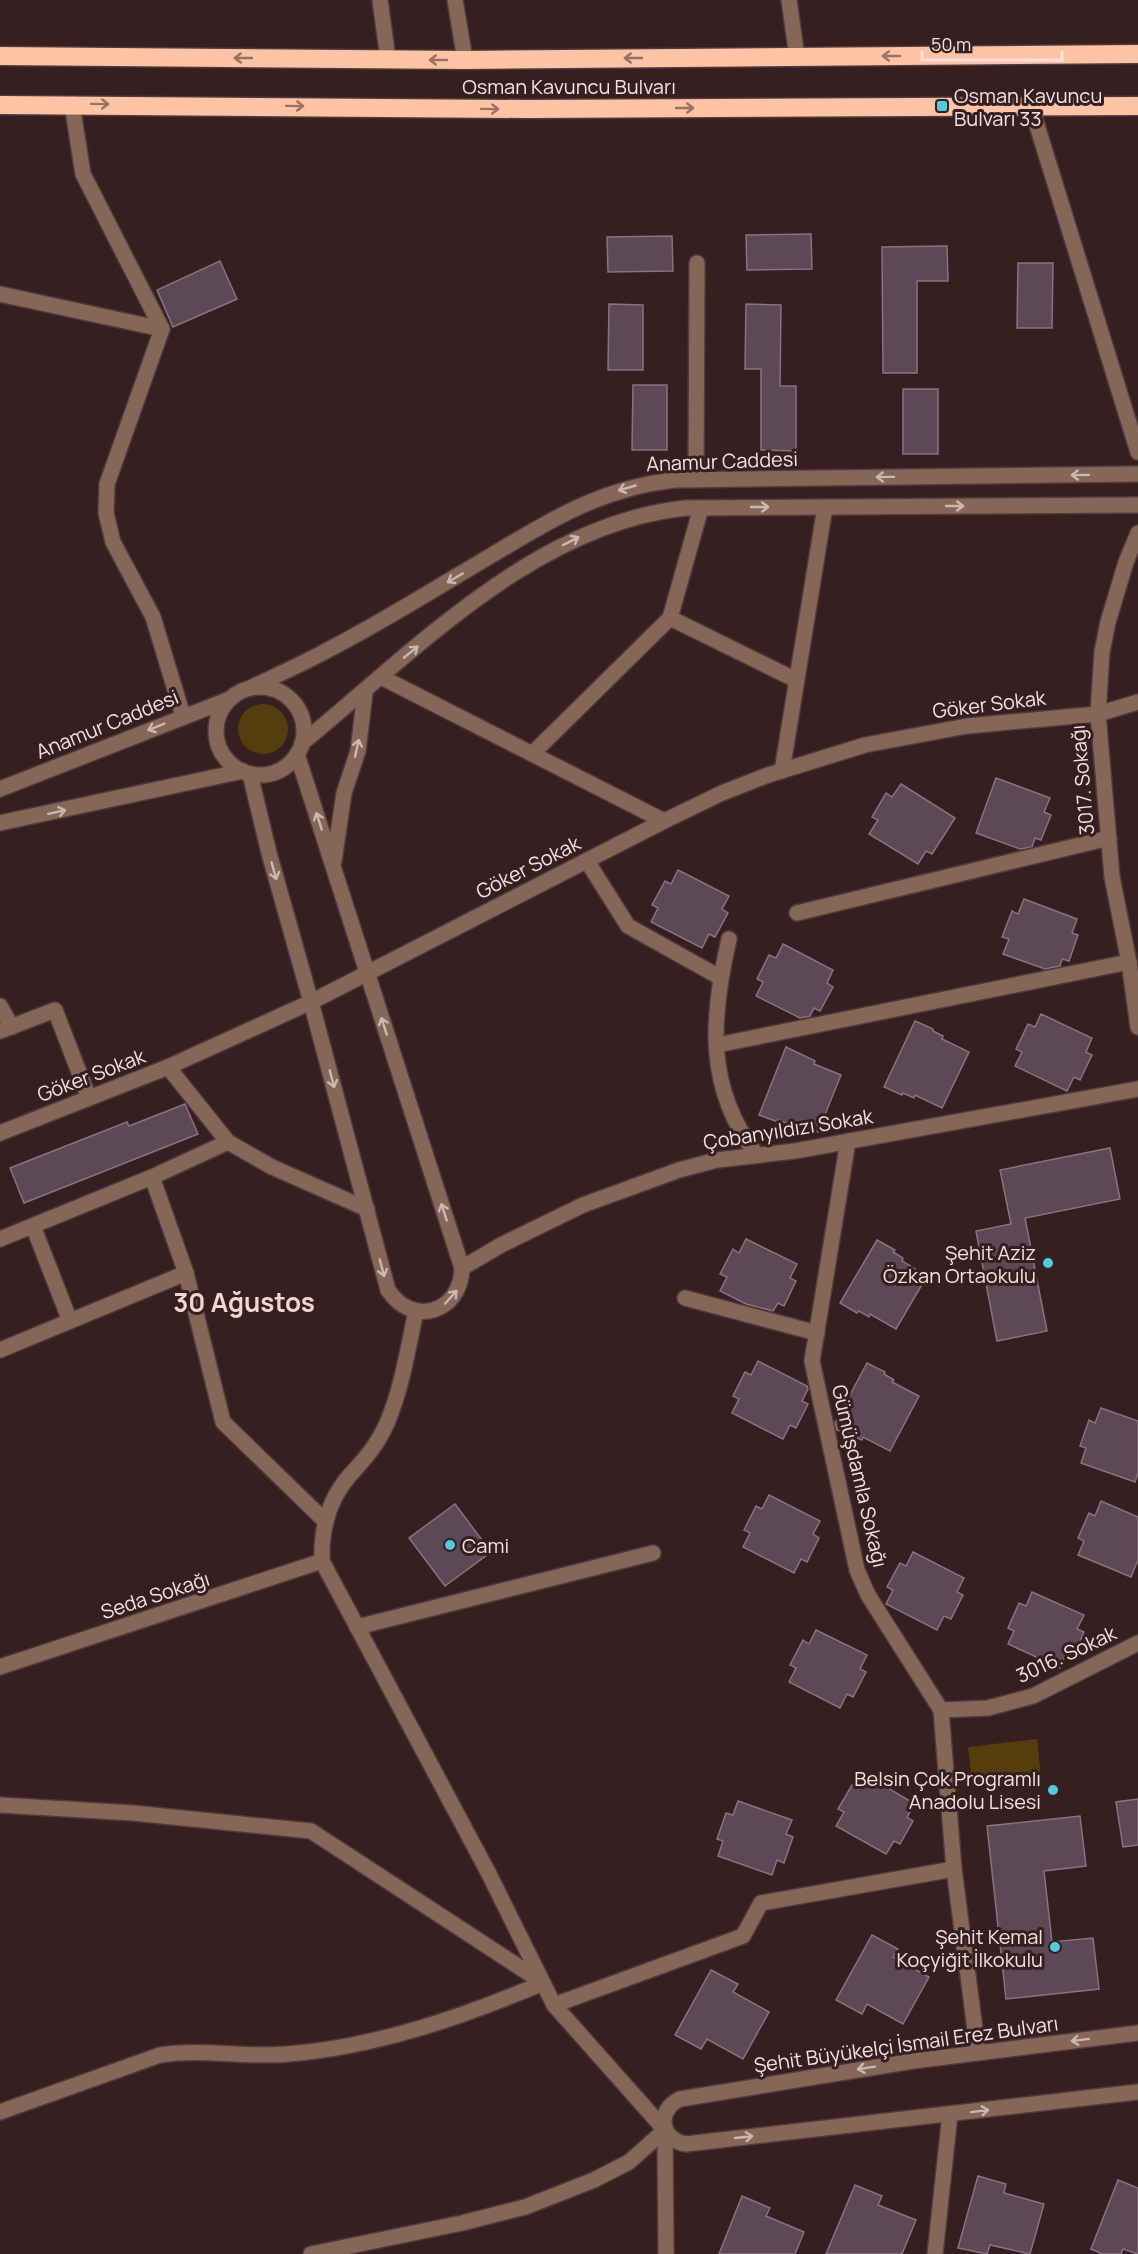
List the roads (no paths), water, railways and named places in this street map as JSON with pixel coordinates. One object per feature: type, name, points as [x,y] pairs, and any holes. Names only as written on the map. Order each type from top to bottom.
[{"type":"highway","name":"Osman Kavuncu Bulvarı","points":[[0,57],[465,60],[1138,54]]},
{"type":"highway","name":"Osman Kavuncu Bulvarı","points":[[0,105],[526,109],[1138,105]]},
{"type":"street","points":[[380,0],[388,59]]},
{"type":"street","points":[[455,0],[465,60]]},
{"type":"street","points":[[789,0],[797,57]]},
{"type":"street","points":[[72,104],[83,174],[162,329],[107,484],[106,513],[113,542],[153,617],[183,716]]},
{"type":"street","points":[[1031,106],[1138,452]]},
{"type":"street","points":[[696,480],[697,263]]},
{"type":"street","points":[[0,294],[162,329]]},
{"type":"street","name":"Anamur Caddesi","points":[[250,688],[334,647],[560,516],[633,486],[675,480],[1138,474]]},
{"type":"street","points":[[0,823],[247,772],[272,773],[290,762],[300,748],[381,677],[486,594],[569,542],[634,516],[660,510],[700,508],[1138,505]]},
{"type":"street","points":[[782,771],[825,507]]},
{"type":"street","points":[[532,754],[670,618],[700,508]]},
{"type":"street","name":"3017. Sokağı","points":[[1138,533],[1122,572],[1108,622],[1102,652],[1098,714],[1112,877],[1129,962],[1138,1027]]},
{"type":"street","points":[[670,618],[796,680]]},
{"type":"street","points":[[381,677],[664,821]]},
{"type":"street","points":[[250,688],[273,689],[292,700],[303,721],[300,748],[333,867],[462,1268],[460,1286],[450,1301],[434,1310],[416,1311],[399,1304],[388,1290],[247,772],[225,758],[216,738],[218,717],[230,699],[250,688]]},
{"type":"street","points":[[333,867],[341,809],[358,751],[365,693]]},
{"type":"street","name":"Anamur Caddesi","points":[[0,789],[230,699]]},
{"type":"street","name":"Göker Sokak","points":[[0,1133],[168,1067],[311,1002],[664,821],[722,794],[782,771],[865,745],[916,734],[1010,721],[1098,714],[1138,702]]},
{"type":"street","points":[[797,913],[1109,838]]},
{"type":"street","points":[[587,861],[628,926],[721,978]]},
{"type":"street","points":[[729,939],[721,978],[717,1063],[725,1099],[743,1137],[756,1154]]},
{"type":"street","points":[[717,1045],[1129,962]]},
{"type":"street","points":[[0,1006],[6,1029],[55,1010],[89,1098]]},
{"type":"street","points":[[168,1067],[228,1142],[272,1167],[367,1209]]},
{"type":"street","name":"Çobanyıldızı Sokak","points":[[462,1268],[542,1224],[631,1186],[679,1170],[717,1160],[795,1151],[1138,1089]]},
{"type":"street","name":"Gümüşdamla Sokağı","points":[[849,1141],[812,1361],[857,1570],[868,1595],[941,1710],[954,1869],[978,2052]]},
{"type":"street","points":[[0,1239],[152,1177],[228,1142]]},
{"type":"street","points":[[152,1177],[186,1273],[223,1422],[325,1521]]},
{"type":"street","points":[[33,1226],[70,1321]]},
{"type":"street","points":[[0,1350],[186,1273]]},
{"type":"street","points":[[685,1298],[817,1332]]},
{"type":"street","points":[[416,1311],[406,1358],[388,1421],[371,1452],[333,1500],[325,1521],[321,1545],[322,1561],[488,1872],[554,2006],[674,2140],[686,2144],[1138,2092]]},
{"type":"street","points":[[357,1627],[653,1552]]},
{"type":"street","name":"Seda Sokağı","points":[[0,1667],[322,1561]]},
{"type":"street","name":"3016. Sokak","points":[[941,1710],[987,1708],[1033,1696],[1138,1643]]},
{"type":"street","points":[[0,1805],[144,1814],[311,1831],[543,1983]]},
{"type":"street","points":[[554,2006],[743,1936],[761,1903],[954,1869]]},
{"type":"street","points":[[0,2112],[160,2055],[188,2052],[240,2056],[273,2055],[362,2042],[454,2018],[543,1983]]},
{"type":"street","name":"Şehit Büyükelçi İsmail Erez Bulvarı","points":[[665,2130],[663,2118],[665,2112],[680,2099],[978,2052],[1138,2033]]},
{"type":"street","points":[[935,2254],[950,2114]]},
{"type":"street","points":[[311,2254],[334,2252],[483,2219],[546,2200],[629,2162],[665,2130]]},
{"type":"street","points":[[665,2130],[666,2254]]},
{"type":"place","name":"Osman Kavuncu Bulvarı 33","points":[[942,106]]},
{"type":"place","name":"Şehit Aziz Özkan Ortaokulu","points":[[1048,1263]]},
{"type":"place","name":"Cami","points":[[450,1545]]},
{"type":"place","name":"Belsin Çok Programlı Anadolu Lisesi","points":[[1053,1790]]},
{"type":"place","name":"Şehit Kemal Koçyiğit İlkokulu","points":[[1055,1947]]},
{"type":"district","name":"30 Ağustos","points":[[244,1302]]}]
